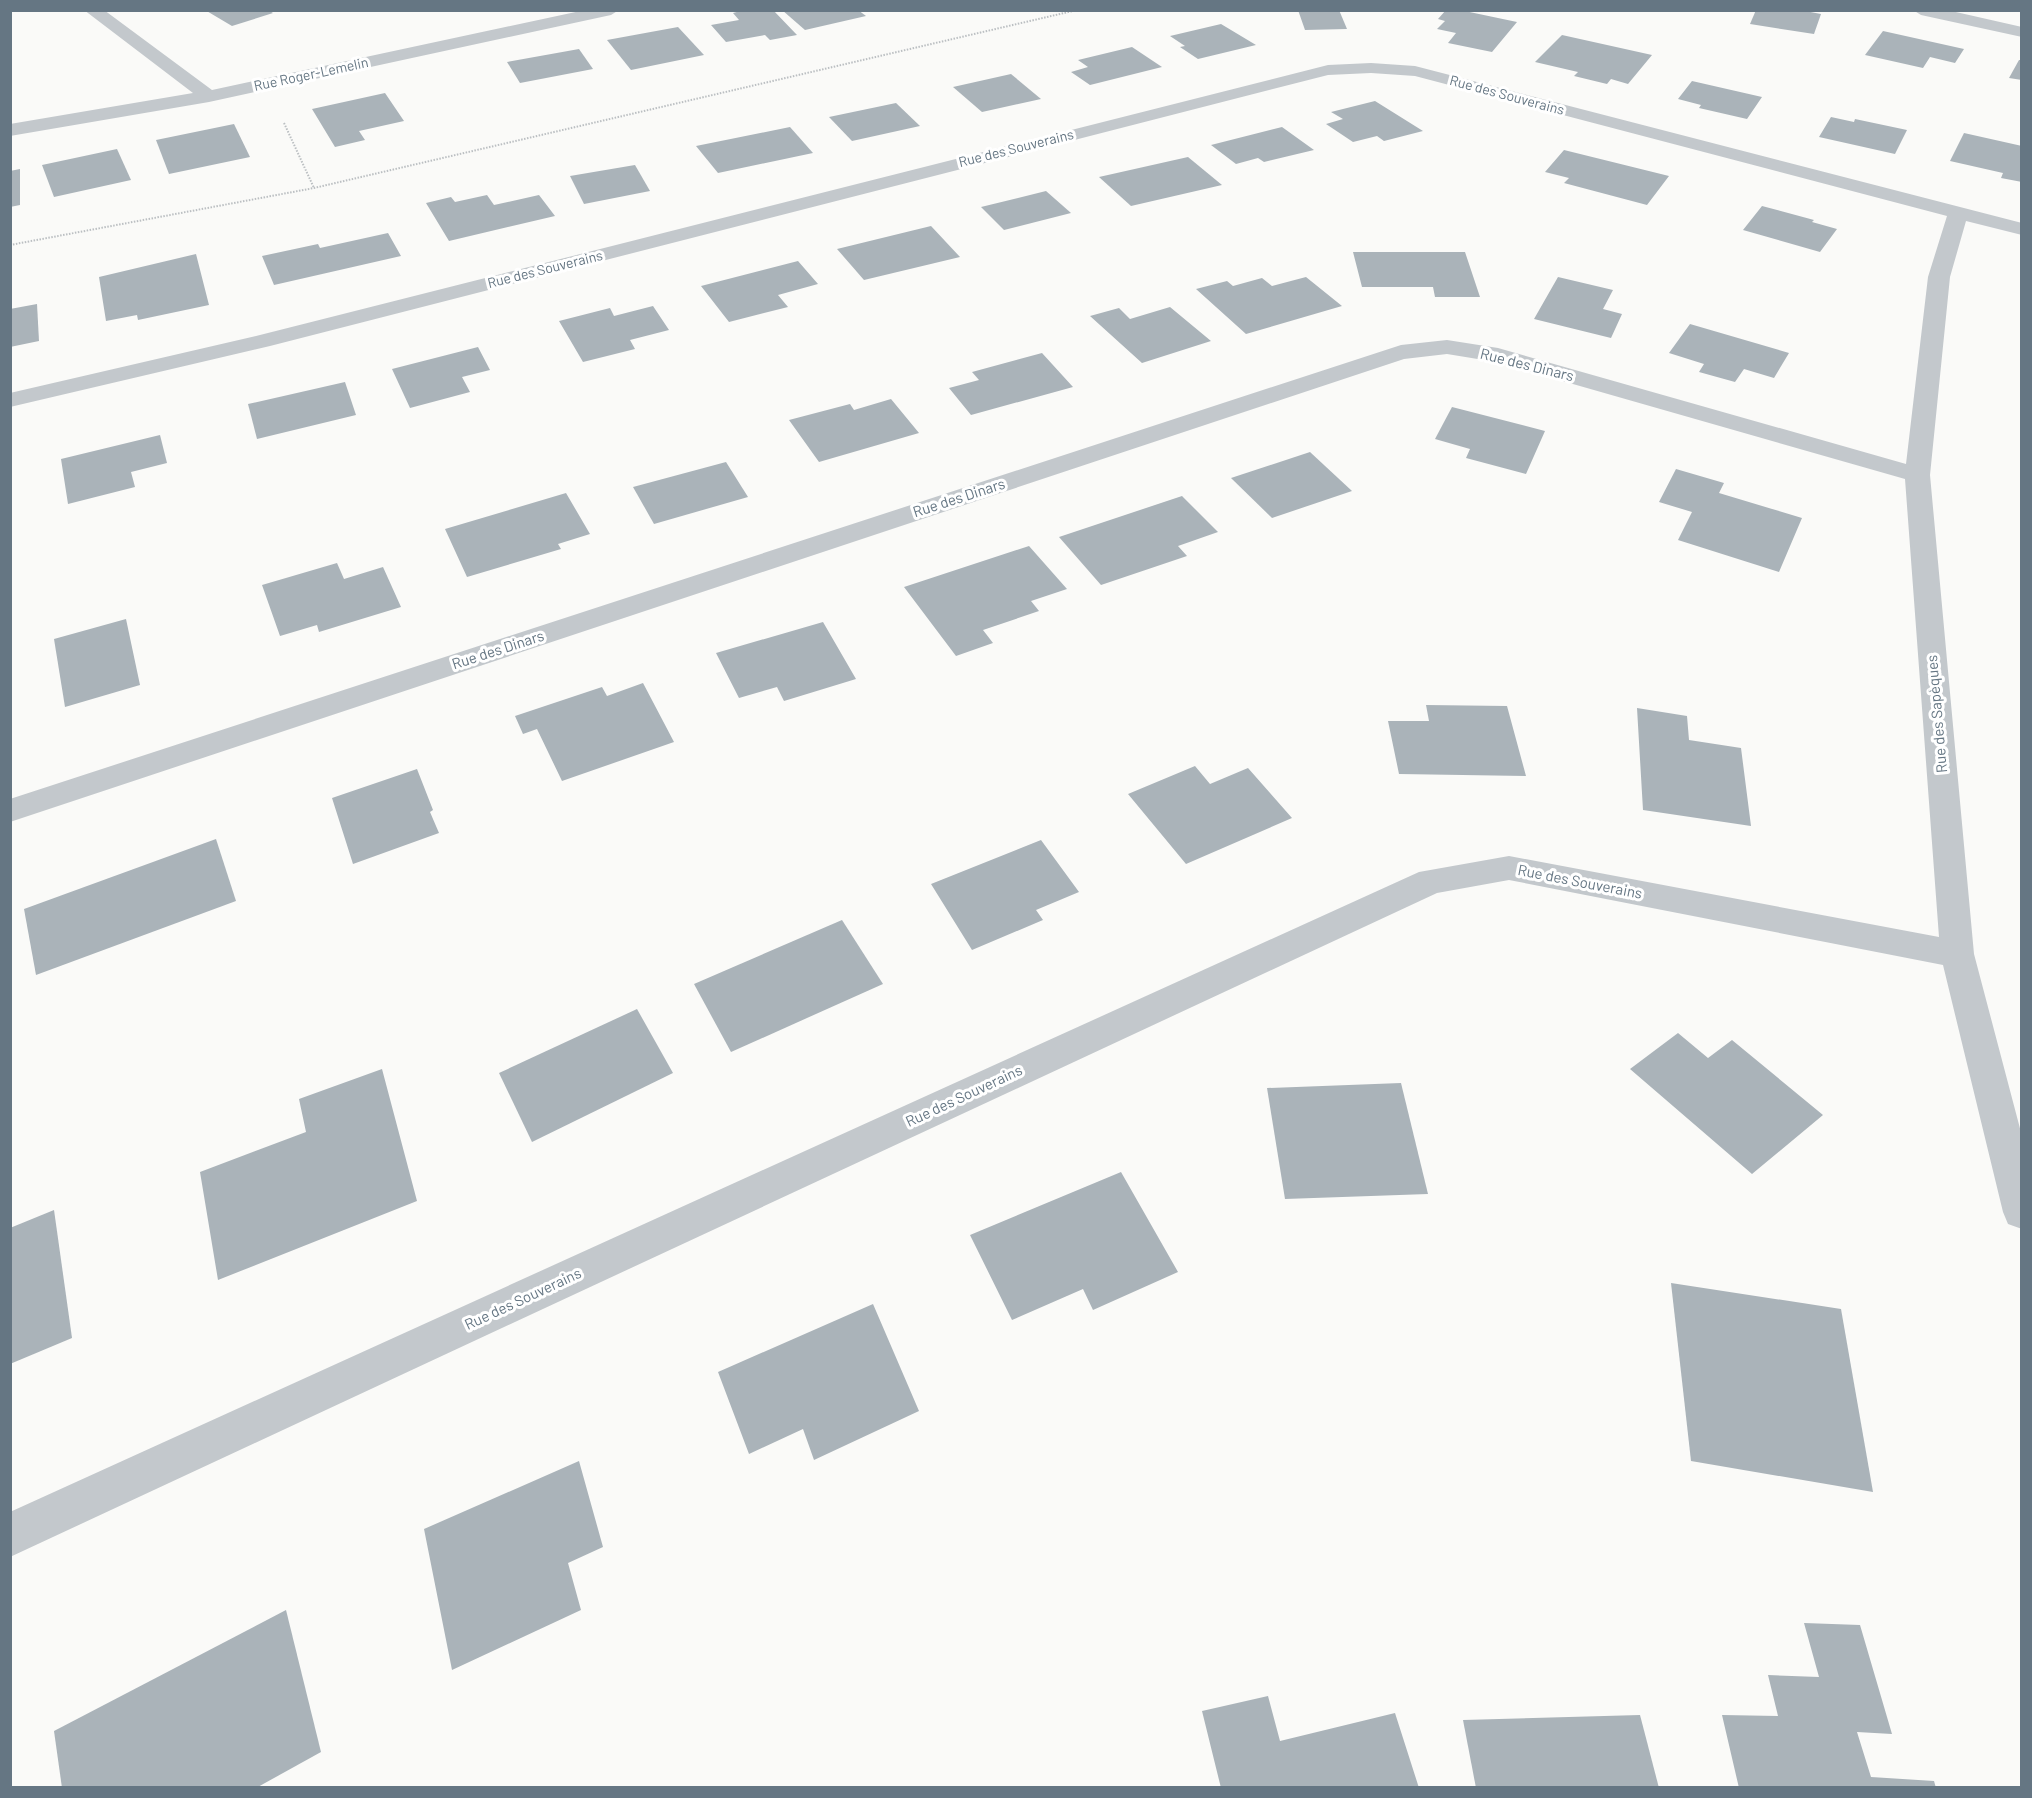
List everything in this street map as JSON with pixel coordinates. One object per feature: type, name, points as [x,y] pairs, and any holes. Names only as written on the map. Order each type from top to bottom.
[{"type":"street","points":[[92,10],[209,96]]},
{"type":"street","name":"Rue Roger-Lemelin","points":[[10,130],[209,96],[611,10]]},
{"type":"street","points":[[1921,10],[2022,32]]},
{"type":"street","name":"Rue des Souverains","points":[[10,400],[262,341],[1328,70],[1371,68],[1415,71],[2022,229]]},
{"type":"street","name":"Rue des Sapèques","points":[[1958,212],[1939,277],[1917,475],[1957,954],[2022,1212]]},
{"type":"street","name":"Rue des Dinars","points":[[10,811],[1401,352],[1447,347],[1498,355],[1917,475]]},
{"type":"street","name":"Rue des Souverains","points":[[10,1535],[1431,881],[1509,868],[1957,954]]},
{"type":"path","points":[[10,245],[314,188],[1077,10]]},
{"type":"path","points":[[265,84],[314,188]]},
{"type":"building","points":[[205,10],[268,10],[273,13],[232,26]]},
{"type":"building","points":[[744,10],[773,10],[797,35],[770,40],[765,35],[726,42],[711,25],[739,20],[733,13]]},
{"type":"building","points":[[782,10],[858,10],[866,16],[805,30]]},
{"type":"building","points":[[1298,10],[1339,10],[1347,29],[1305,30]]},
{"type":"building","points":[[1446,10],[1460,10],[1517,22],[1492,52],[1448,43],[1456,33],[1437,29],[1445,21],[1438,19]]},
{"type":"building","points":[[1756,10],[1800,10],[1821,14],[1814,34],[1750,24]]},
{"type":"building","points":[[1221,24],[1256,45],[1198,59],[1180,47],[1185,46],[1170,36]]},
{"type":"building","points":[[678,27],[704,55],[631,70],[607,40]]},
{"type":"building","points":[[1883,31],[1964,49],[1955,63],[1930,57],[1923,68],[1865,55]]},
{"type":"building","points":[[1562,35],[1652,55],[1628,84],[1611,79],[1607,84],[1574,76],[1578,72],[1535,62]]},
{"type":"building","points":[[1132,47],[1162,67],[1090,85],[1071,72],[1088,67],[1078,60]]},
{"type":"building","points":[[579,49],[593,69],[520,83],[507,62]]},
{"type":"building","points":[[2019,60],[2022,60],[2022,80],[2009,78]]},
{"type":"building","points":[[1011,74],[1041,99],[982,112],[953,87]]},
{"type":"building","points":[[1692,81],[1762,97],[1747,119],[1699,108],[1701,105],[1678,99]]},
{"type":"building","points":[[385,93],[404,121],[359,131],[365,140],[335,147],[312,109]]},
{"type":"building","points":[[1375,101],[1423,131],[1384,141],[1377,136],[1353,142],[1326,124],[1343,119],[1331,112]]},
{"type":"building","points":[[896,103],[920,126],[852,141],[829,117]]},
{"type":"building","points":[[1831,117],[1854,122],[1855,119],[1907,130],[1895,154],[1819,137]]},
{"type":"building","points":[[234,124],[250,157],[169,174],[156,140]]},
{"type":"building","points":[[790,127],[813,153],[718,173],[696,146]]},
{"type":"building","points":[[1282,127],[1314,150],[1264,162],[1258,158],[1236,164],[1211,145]]},
{"type":"building","points":[[1964,133],[2022,146],[2022,182],[2001,178],[2003,173],[1950,161]]},
{"type":"building","points":[[117,149],[131,180],[54,197],[42,165]]},
{"type":"building","points":[[1564,150],[1669,176],[1647,205],[1564,183],[1569,178],[1545,172]]},
{"type":"building","points":[[1188,157],[1222,185],[1131,206],[1099,177]]},
{"type":"building","points":[[635,165],[650,191],[584,204],[570,176]]},
{"type":"building","points":[[20,169],[20,205],[10,207],[10,171]]},
{"type":"building","points":[[1046,191],[1071,213],[1004,230],[981,207]]},
{"type":"building","points":[[487,195],[494,205],[539,195],[555,216],[449,241],[426,203],[451,197],[455,202]]},
{"type":"building","points":[[1762,206],[1814,220],[1812,222],[1837,229],[1820,252],[1743,230]]},
{"type":"building","points":[[931,226],[960,257],[864,280],[837,249]]},
{"type":"building","points":[[388,233],[401,256],[274,285],[262,256],[318,244],[320,248]]},
{"type":"building","points":[[1353,252],[1465,252],[1480,297],[1435,297],[1433,287],[1362,287]]},
{"type":"building","points":[[196,254],[209,305],[138,320],[137,315],[106,321],[99,277]]},
{"type":"building","points":[[798,261],[818,284],[778,295],[788,307],[729,322],[701,286]]},
{"type":"building","points":[[1306,277],[1342,306],[1246,334],[1196,289],[1227,281],[1233,286],[1262,278],[1272,286]]},
{"type":"building","points":[[1558,277],[1613,290],[1603,309],[1622,314],[1611,338],[1534,319]]},
{"type":"building","points":[[37,304],[39,341],[10,347],[10,309]]},
{"type":"building","points":[[653,306],[669,330],[630,340],[635,349],[583,362],[559,321],[610,308],[614,316]]},
{"type":"building","points":[[1170,307],[1211,341],[1142,363],[1090,316],[1119,308],[1130,319]]},
{"type":"building","points":[[1690,324],[1789,353],[1774,378],[1744,369],[1735,382],[1699,372],[1704,364],[1669,353]]},
{"type":"building","points":[[478,347],[490,370],[462,377],[470,392],[410,408],[392,369]]},
{"type":"building","points":[[1042,353],[1073,387],[971,415],[949,388],[979,380],[972,372]]},
{"type":"building","points":[[345,382],[356,415],[257,439],[248,404]]},
{"type":"building","points":[[891,399],[919,433],[819,462],[789,420],[850,404],[854,410]]},
{"type":"building","points":[[1452,407],[1545,431],[1526,474],[1466,458],[1470,449],[1435,439]]},
{"type":"building","points":[[160,435],[167,463],[131,472],[135,487],[68,504],[61,459]]},
{"type":"building","points":[[1310,452],[1352,491],[1272,518],[1231,478]]},
{"type":"building","points":[[726,462],[748,497],[654,524],[633,487]]},
{"type":"building","points":[[1676,469],[1724,483],[1719,493],[1802,518],[1779,572],[1678,540],[1692,512],[1659,502]]},
{"type":"building","points":[[566,493],[590,534],[558,544],[561,549],[467,577],[445,529]]},
{"type":"building","points":[[1182,496],[1218,532],[1178,546],[1187,556],[1101,585],[1059,537]]},
{"type":"building","points":[[1029,546],[1067,589],[1031,601],[1039,611],[983,630],[993,643],[956,656],[904,587]]},
{"type":"building","points":[[337,563],[344,579],[383,567],[401,607],[319,632],[317,625],[280,636],[262,585]]},
{"type":"building","points":[[126,619],[140,685],[65,707],[54,639]]},
{"type":"building","points":[[823,622],[856,679],[784,701],[777,687],[739,698],[716,653]]},
{"type":"building","points":[[643,683],[674,742],[562,781],[537,729],[523,734],[515,716],[602,687],[607,696]]},
{"type":"building","points":[[1426,705],[1507,706],[1526,776],[1399,774],[1388,721],[1429,721]]},
{"type":"building","points":[[1637,708],[1687,716],[1689,740],[1741,748],[1751,826],[1643,810]]},
{"type":"building","points":[[1195,766],[1210,784],[1248,768],[1292,818],[1186,864],[1128,794]]},
{"type":"building","points":[[417,769],[433,810],[430,812],[439,833],[353,864],[332,798]]},
{"type":"building","points":[[216,839],[236,901],[36,975],[24,909]]},
{"type":"building","points":[[1041,840],[1079,892],[1036,910],[1043,920],[972,950],[931,884]]},
{"type":"building","points":[[842,920],[883,984],[731,1052],[694,984]]},
{"type":"building","points":[[637,1009],[673,1073],[532,1142],[499,1073]]},
{"type":"building","points":[[1678,1033],[1708,1058],[1732,1040],[1823,1115],[1752,1174],[1630,1069]]},
{"type":"building","points":[[382,1069],[417,1201],[218,1280],[200,1172],[306,1132],[299,1099]]},
{"type":"building","points":[[1401,1083],[1428,1194],[1285,1199],[1267,1088]]},
{"type":"building","points":[[1121,1172],[1178,1272],[1093,1310],[1083,1289],[1012,1320],[970,1235]]},
{"type":"building","points":[[54,1210],[72,1338],[10,1364],[10,1228]]},
{"type":"building","points":[[1671,1283],[1841,1309],[1873,1492],[1691,1461]]},
{"type":"building","points":[[873,1304],[919,1411],[814,1460],[803,1429],[749,1454],[718,1372]]},
{"type":"building","points":[[579,1461],[603,1547],[568,1563],[581,1610],[452,1670],[424,1529]]},
{"type":"building","points":[[286,1610],[321,1752],[256,1788],[62,1788],[54,1731]]},
{"type":"building","points":[[1804,1623],[1860,1625],[1892,1734],[1857,1732],[1871,1777],[1934,1781],[1936,1788],[1739,1788],[1722,1715],[1778,1716],[1768,1675],[1819,1677]]},
{"type":"building","points":[[1268,1696],[1280,1741],[1395,1713],[1419,1788],[1221,1788],[1202,1711]]},
{"type":"building","points":[[1640,1715],[1659,1788],[1476,1788],[1463,1720]]}]
